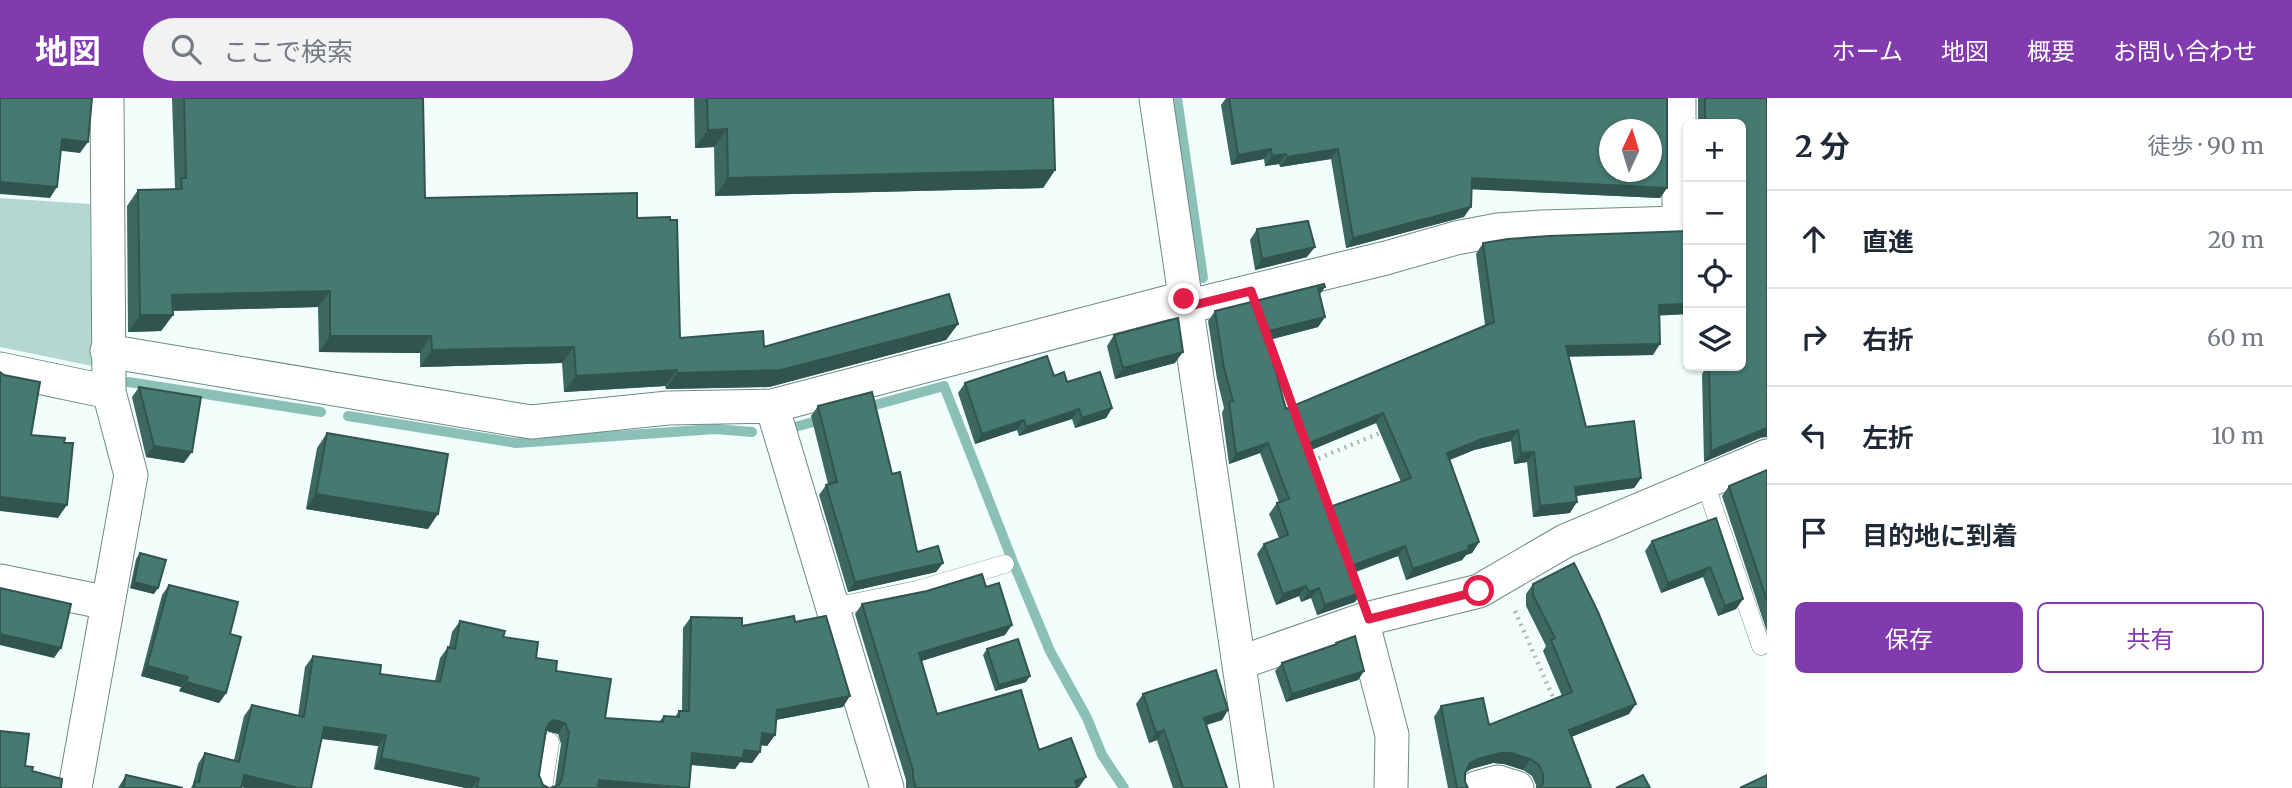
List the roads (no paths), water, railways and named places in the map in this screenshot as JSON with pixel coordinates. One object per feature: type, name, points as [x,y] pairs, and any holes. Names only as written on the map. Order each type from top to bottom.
[{"type":"street","points":[[75,788],[131,475],[108,392],[107,98]]},
{"type":"street","points":[[1156,98],[1257,788]]},
{"type":"street","points":[[107,351],[531,422],[668,408],[772,406],[1185,303],[1251,291],[1386,258],[1456,238],[1498,230],[1541,227],[1679,223],[1679,98]]},
{"type":"street","points":[[0,369],[108,392]]},
{"type":"street","points":[[772,406],[887,788]]},
{"type":"street","points":[[1239,663],[1362,620],[1479,591],[1565,541],[1767,456]]},
{"type":"street","points":[[0,581],[108,603]]},
{"type":"street","points":[[1362,620],[1392,736],[1391,788]]},
{"type":"street","points":[[1476,788],[1498,782],[1517,788]]},
{"type":"lane","points":[[1705,483],[1761,646]]},
{"type":"lane","points":[[833,607],[917,590],[1005,564]]},
{"type":"lane","points":[[543,788],[550,742]]},
{"type":"waterway","points":[[1177,98],[1203,278]]},
{"type":"waterway","points":[[128,382],[321,412]]},
{"type":"waterway","points":[[864,408],[944,386],[1050,651],[1087,718],[1102,755],[1124,788]]},
{"type":"waterway","points":[[348,416],[516,443],[715,429],[752,432]]},
{"type":"waterway","points":[[795,427],[824,419]]}]
